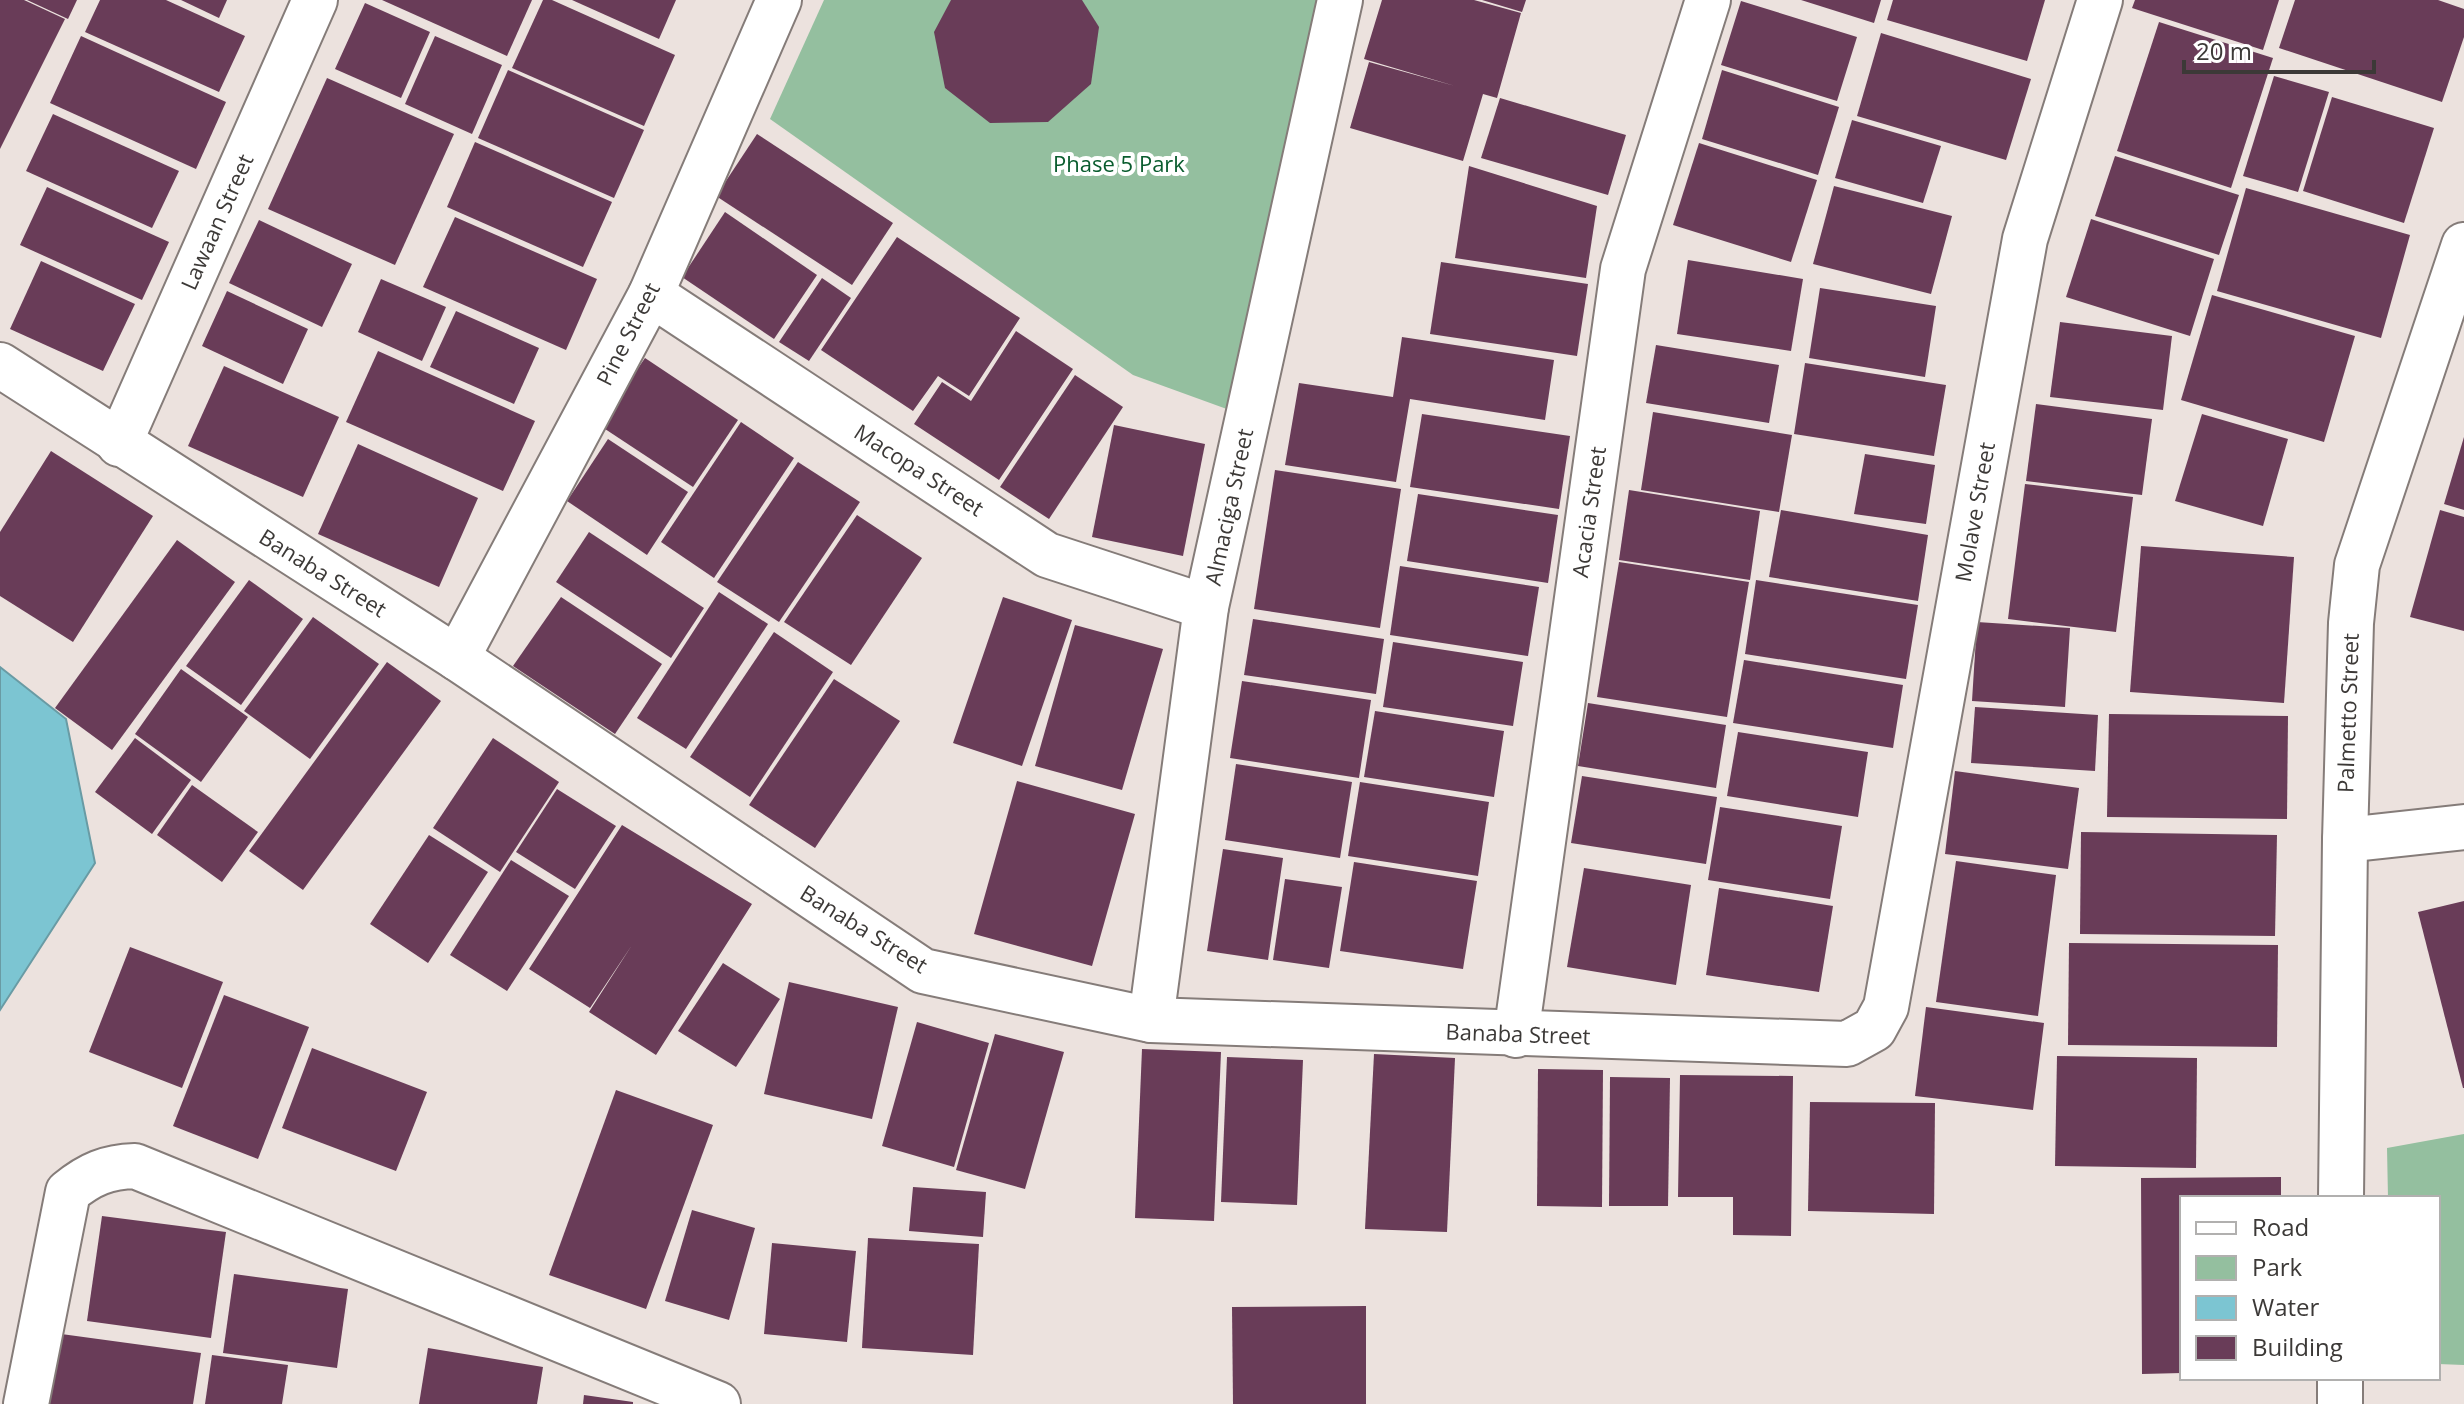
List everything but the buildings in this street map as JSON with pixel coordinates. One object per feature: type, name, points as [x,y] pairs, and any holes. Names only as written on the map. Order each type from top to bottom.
[{"type":"street","name":"Lawaan Street","points":[[119,444],[315,0]]},
{"type":"street","name":"Pine Street","points":[[457,658],[651,294],[779,0]]},
{"type":"street","name":"Almaciga Street","points":[[1151,1020],[1206,607],[1340,0]]},
{"type":"street","name":"Acacia Street","points":[[1516,1035],[1623,269],[1708,0]]},
{"type":"street","name":"Molave Street","points":[[1874,1029],[1886,1007],[2025,239],[2100,0]]},
{"type":"street","name":"Palmetto Street","points":[[2341,1196],[2345,840],[2351,623],[2357,565],[2464,245]]},
{"type":"street","name":"Macopa Street","points":[[651,294],[1047,555],[1206,607]]},
{"type":"street","name":"Banaba Street","points":[[0,365],[457,658],[923,971],[1151,1020],[1516,1035],[1847,1044],[1874,1029]]},
{"type":"street","points":[[2345,840],[2464,827]]},
{"type":"street","points":[[26,1404],[68,1192],[86,1178],[109,1167],[135,1166],[718,1404]]},
{"type":"street","points":[[2340,1380],[2340,1404]]},
{"type":"green space","name":"Phase 5 Park","points":[[824,0],[1324,0],[1235,412],[1133,375],[770,119]]},
{"type":"green space","points":[[2464,1134],[2464,1365],[2440,1364],[2440,1196],[2388,1196],[2387,1148]]},
{"type":"water","points":[[0,667],[66,719],[95,863],[0,1010]]}]
